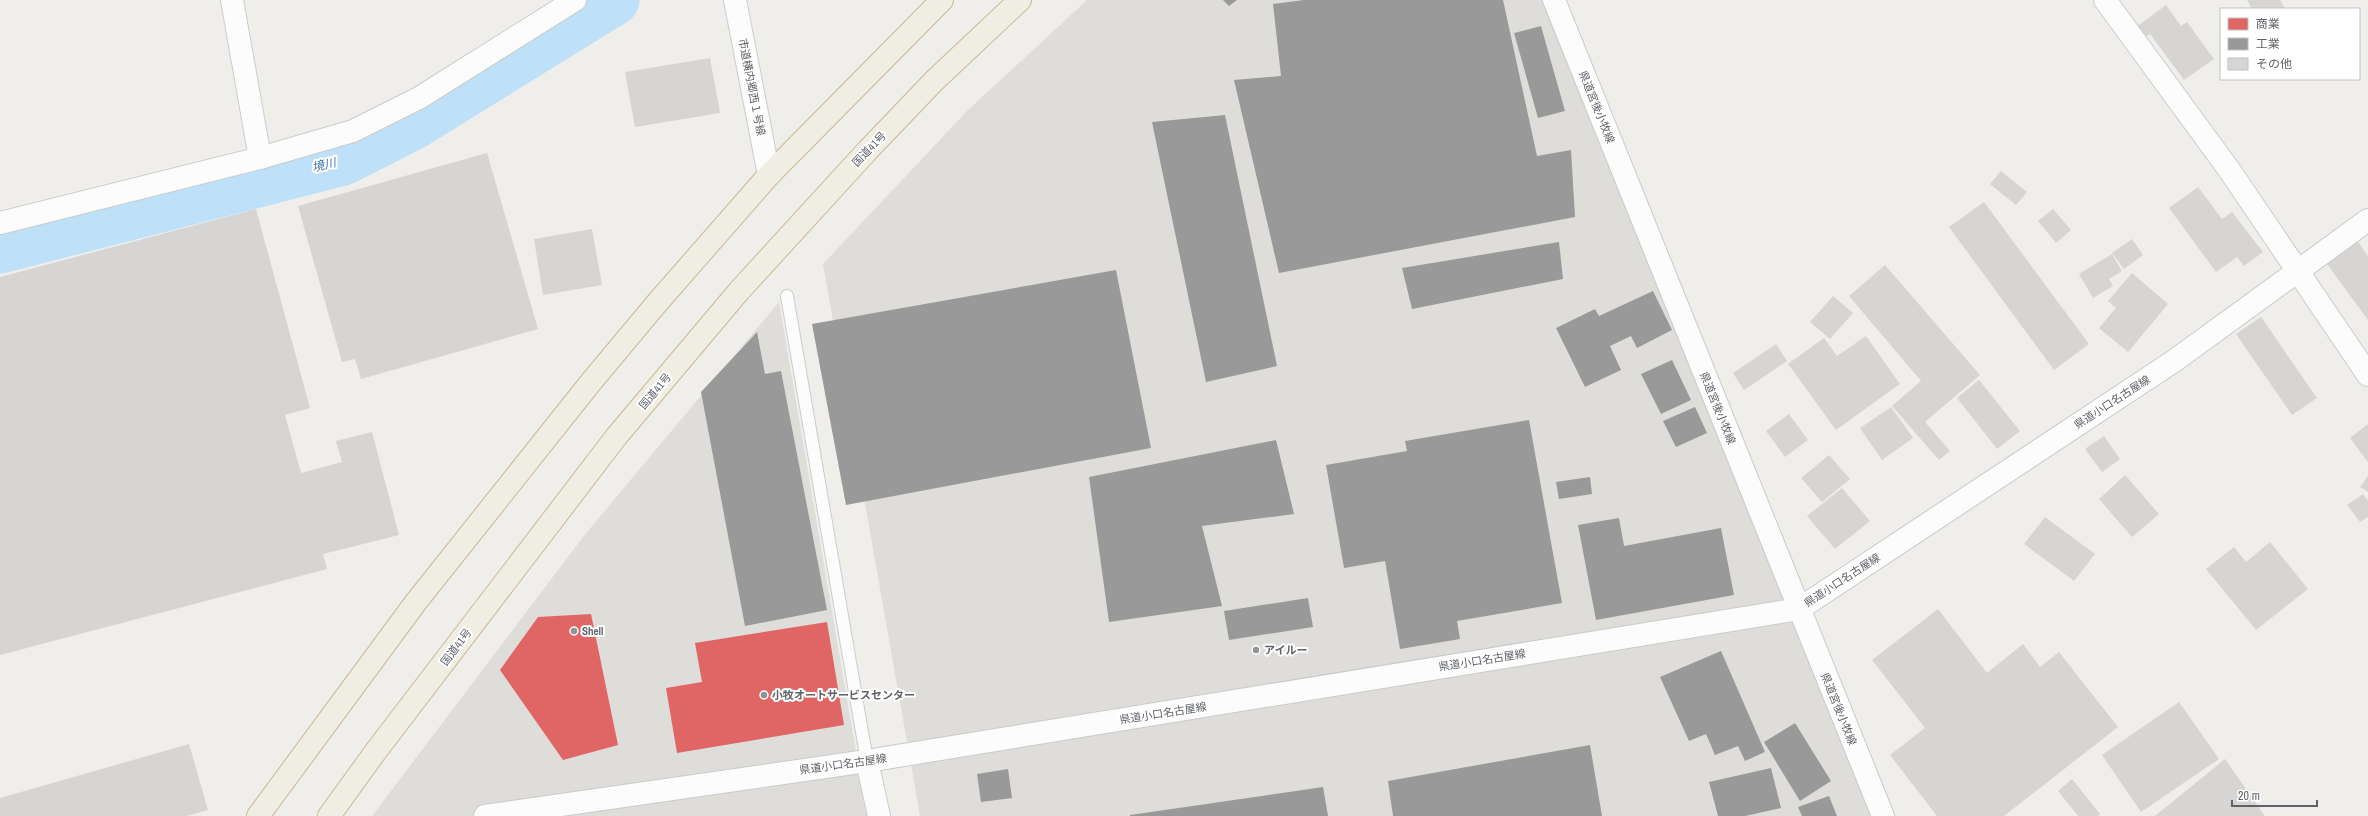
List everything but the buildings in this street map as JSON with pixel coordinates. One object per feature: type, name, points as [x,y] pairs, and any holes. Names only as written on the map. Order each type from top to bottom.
[{"type":"highway","points":[[258,816],[416,602],[586,388],[769,175],[942,0]]},
{"type":"highway","name":"国道41号","points":[[329,816],[376,752],[616,438],[739,291],[868,150],[934,81],[1020,0]]},
{"type":"main road","points":[[232,0],[260,158]]},
{"type":"main road","points":[[0,223],[260,158],[353,131],[419,98],[575,0]]},
{"type":"main road","name":"市道横内郷西１号線","points":[[736,0],[769,175]]},
{"type":"main road","name":"県道宮後小牧線","points":[[1554,0],[1883,816]]},
{"type":"main road","points":[[2105,0],[2230,171],[2368,375]]},
{"type":"main road","name":"県道小口名古屋線","points":[[485,816],[867,761],[1799,609],[2174,361],[2368,220]]},
{"type":"main road","points":[[867,761],[879,816]]},
{"type":"lane","points":[[787,296],[867,761]]},
{"type":"shaded area","points":[[1087,0],[1544,0],[1874,816],[920,816],[823,264],[967,111]]},
{"type":"shaded area","points":[[779,302],[867,816],[372,816],[583,537]]},
{"type":"waterway","name":"境川","points":[[0,248],[343,160],[412,125],[614,0]]},
{"type":"place","name":"Shell","points":[[574,631]]},
{"type":"place","name":"アイルー","points":[[1256,650]]},
{"type":"place","name":"小牧オートサービスセンター","points":[[764,695]]}]
